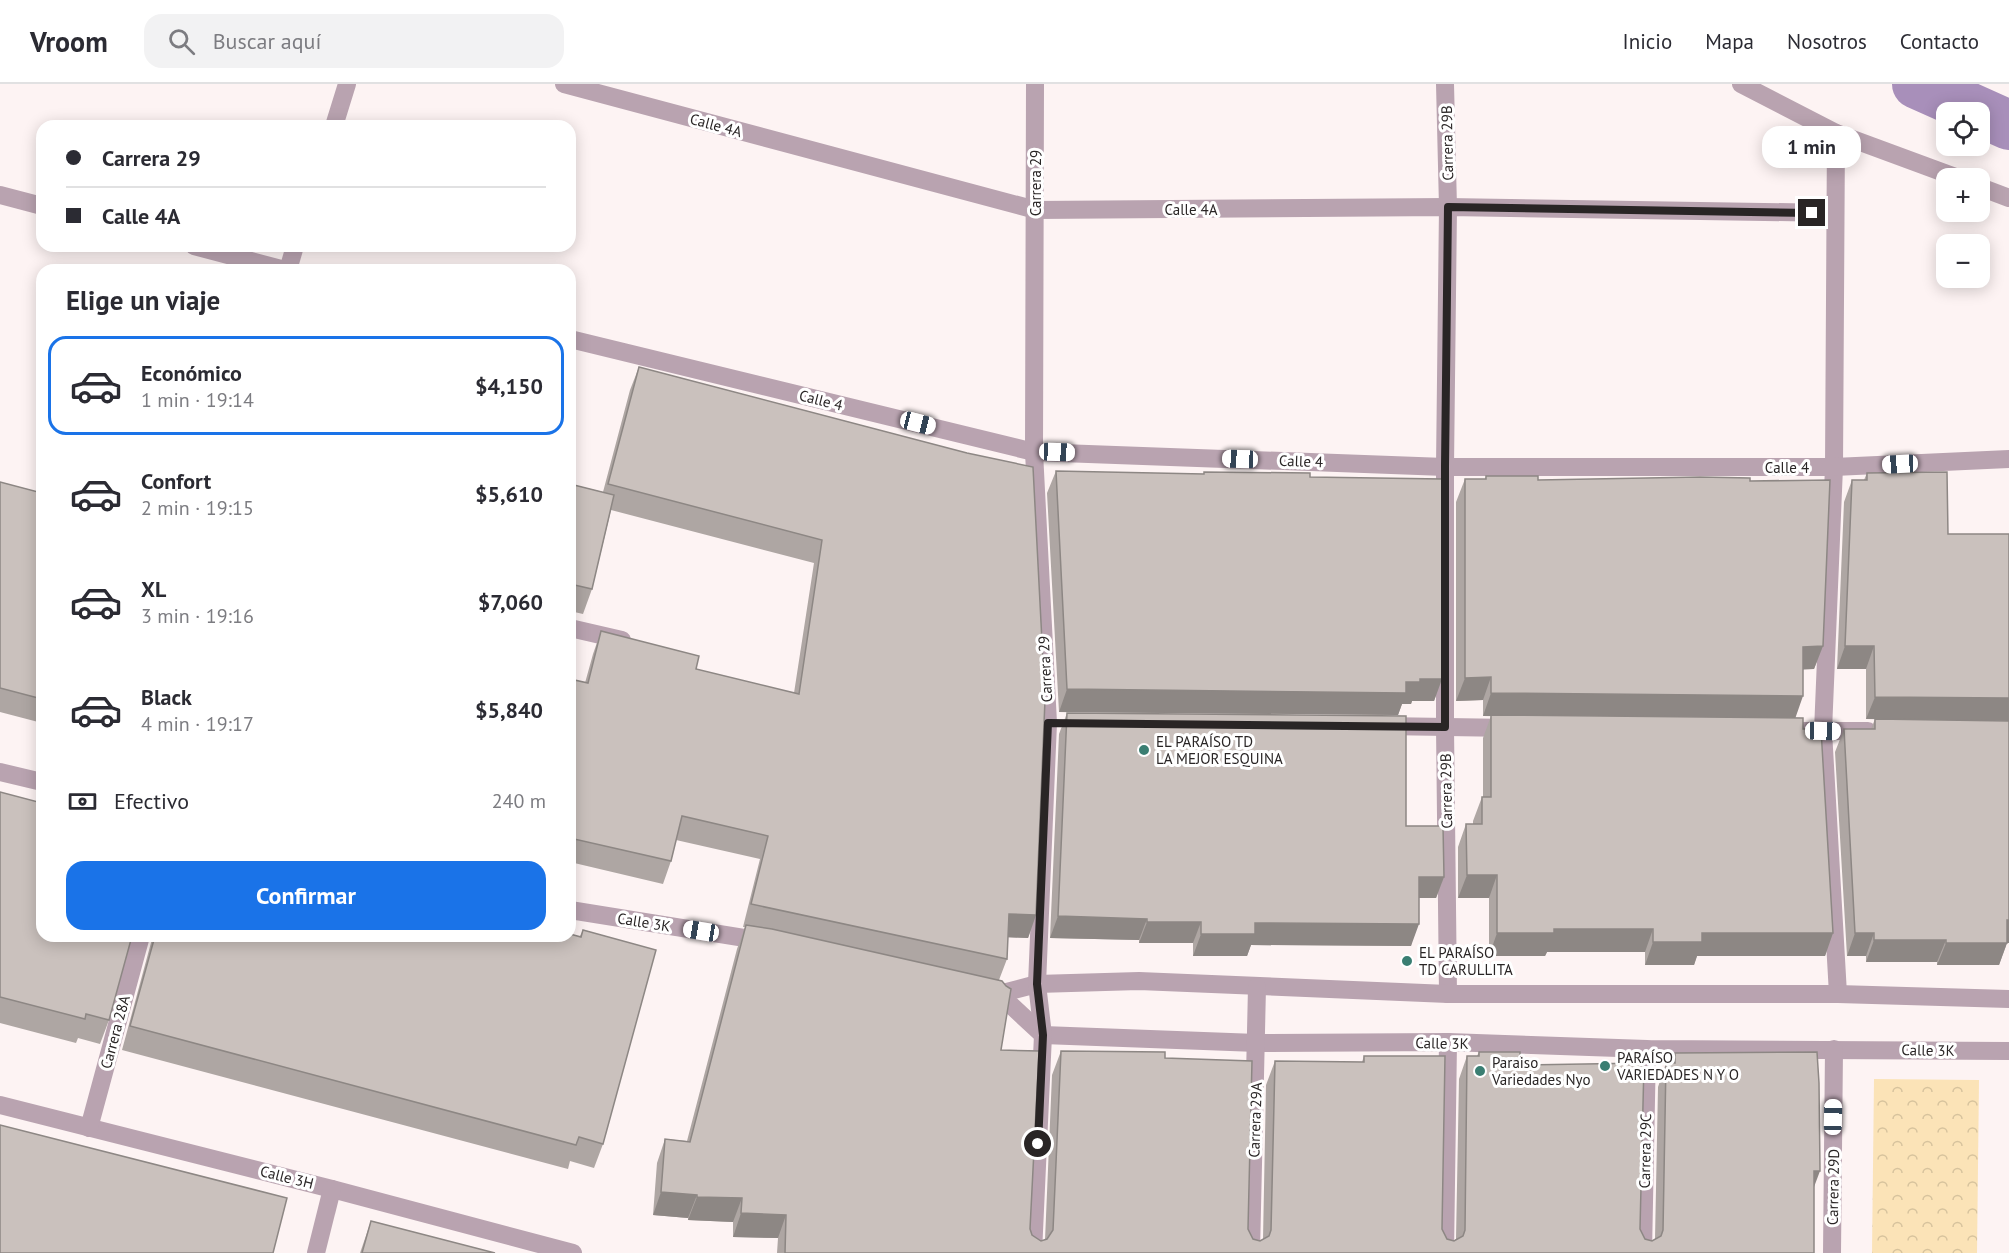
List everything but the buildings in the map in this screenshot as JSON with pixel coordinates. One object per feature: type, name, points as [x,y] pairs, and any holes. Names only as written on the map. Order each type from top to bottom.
[{"type":"street","points":[[336,120],[347,84]]},
{"type":"street","name":"Calle 4A","points":[[564,84],[1036,210],[1448,207],[1835,213]]},
{"type":"street","name":"Carrera 29","points":[[1033,1253],[1043,1035],[1037,984],[1054,723],[1034,452],[1035,84]]},
{"type":"street","name":"Carrera 29B","points":[[1445,84],[1448,207],[1445,466],[1448,994]]},
{"type":"street","points":[[1741,84],[1836,133],[1936,170]]},
{"type":"street","points":[[1836,133],[1834,466],[1823,731],[1838,994]]},
{"type":"street","points":[[1990,191],[2009,198]]},
{"type":"street","points":[[0,195],[36,204]]},
{"type":"street","points":[[217,252],[263,264]]},
{"type":"street","name":"Calle 4","points":[[576,340],[1034,452],[1445,466],[1834,466],[2009,459]]},
{"type":"street","points":[[576,629],[641,644]]},
{"type":"street","points":[[1363,726],[1528,728]]},
{"type":"street","points":[[1776,730],[1881,731]]},
{"type":"street","points":[[0,771],[36,780]]},
{"type":"street","name":"Calle 3K","points":[[576,911],[777,944]]},
{"type":"street","name":"Carrera 28A","points":[[89,1128],[139,942]]},
{"type":"street","points":[[976,989],[999,994],[1037,984],[1139,981],[1448,994],[1838,994],[2009,999]]},
{"type":"street","name":"Carrera 29A","points":[[1251,1253],[1257,987]]},
{"type":"street","points":[[999,994],[1043,1035]]},
{"type":"street","name":"Calle 3K","points":[[1043,1035],[1257,1043],[1448,1042],[1647,1049],[2009,1051]]},
{"type":"street","points":[[1445,1253],[1448,1042]]},
{"type":"street","name":"Carrera 29C","points":[[1643,1253],[1647,1049]]},
{"type":"street","name":"Carrera 29D","points":[[1832,1253],[1834,1049]]},
{"type":"street","name":"Calle 3H","points":[[0,1106],[332,1189],[573,1253]]},
{"type":"street","points":[[316,1253],[332,1189]]},
{"type":"green space","points":[[1874,1079],[1979,1080],[1977,1253],[1872,1253]]},
{"type":"waterway","points":[[1917,84],[2009,125]]},
{"type":"place","name":"EL PARAÍSO TD LA MEJOR ESQUINA","points":[[1144,750]]},
{"type":"place","name":"EL PARAÍSO TD CARULLITA","points":[[1407,961]]},
{"type":"place","name":"PARAÍSO VARIEDADES N Y O","points":[[1605,1066]]},
{"type":"place","name":"Paraiso Variedades Nyo","points":[[1480,1071]]},
{"type":"route","points":[[1038,1144],[1043,1035],[1037,984],[1048,723],[1445,727],[1448,207],[1812,213]]}]
